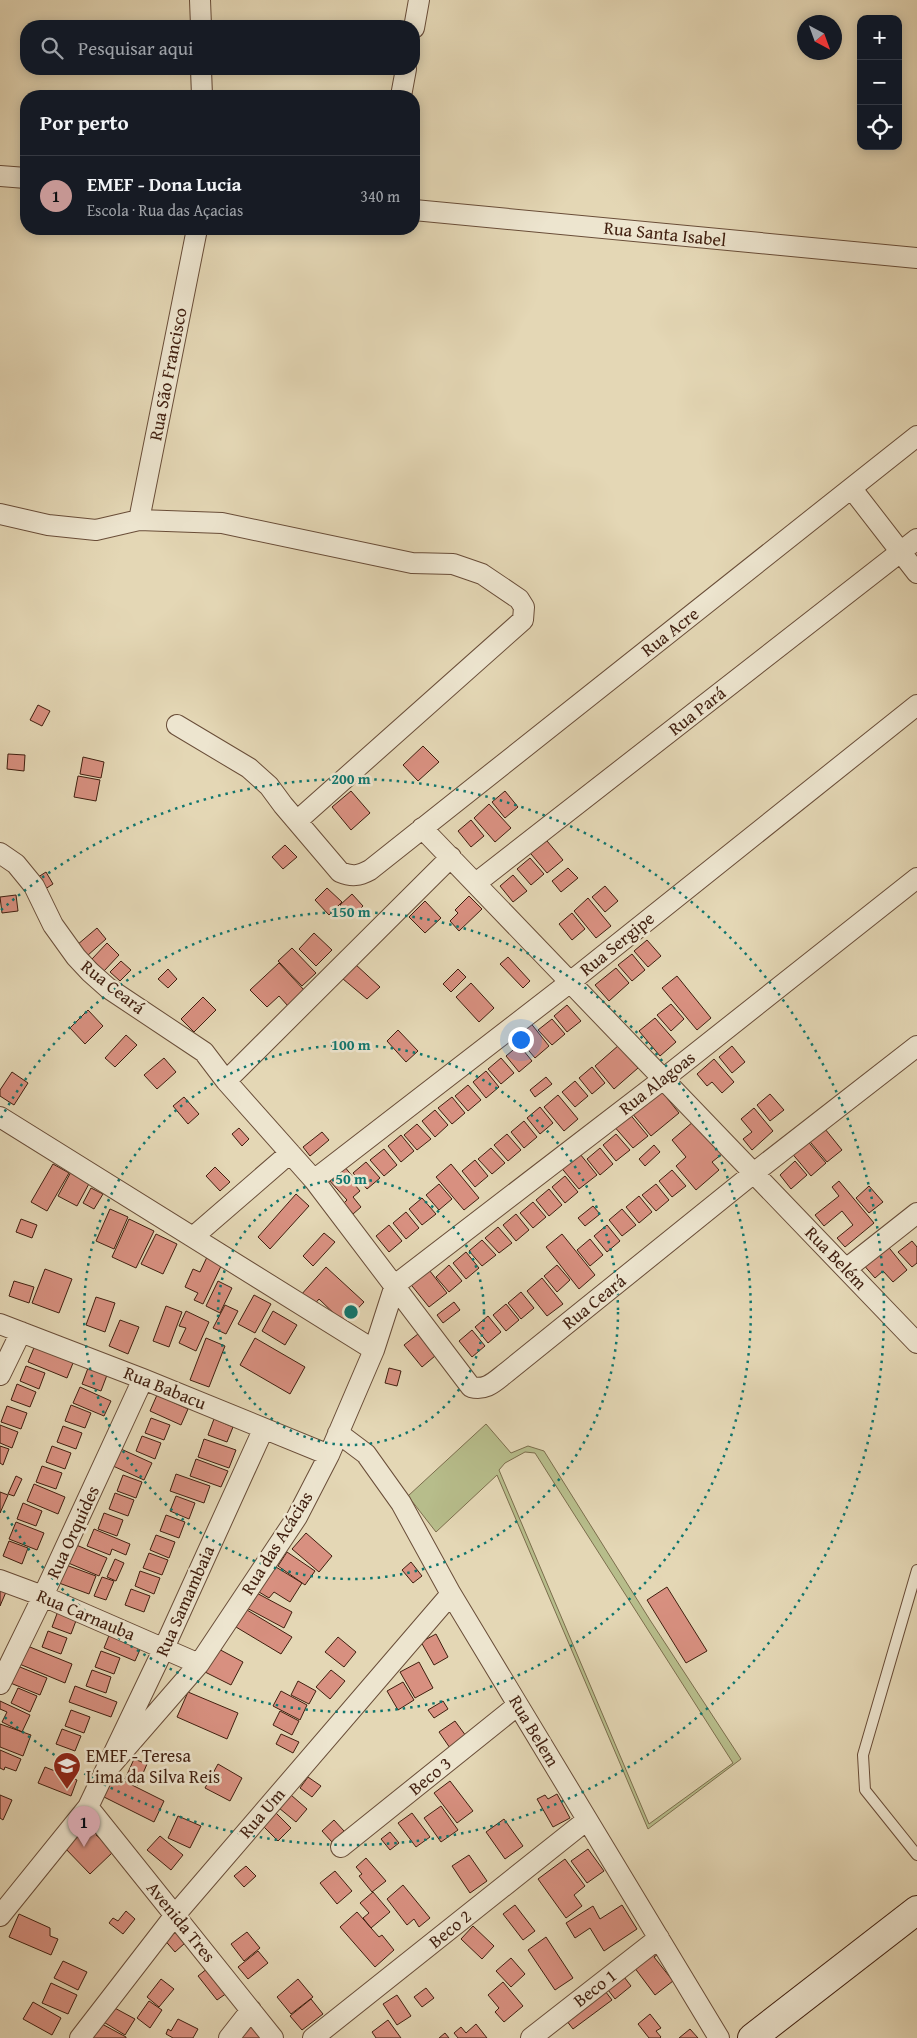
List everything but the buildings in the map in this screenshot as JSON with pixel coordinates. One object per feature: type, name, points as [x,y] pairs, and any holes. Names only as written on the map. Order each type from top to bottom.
[{"type":"main road","points":[[752,2038],[917,1910]]},
{"type":"street","points":[[200,0],[201,20]]},
{"type":"street","points":[[415,20],[419,0]]},
{"type":"street","points":[[201,75],[202,90]]},
{"type":"street","points":[[402,90],[405,75]]},
{"type":"street","points":[[0,176],[20,178]]},
{"type":"street","name":"Rua Santa Isabel","points":[[420,211],[917,258]]},
{"type":"street","name":"Rua São Francisco","points":[[139,520],[196,235]]},
{"type":"street","name":"Rua Acre","points":[[177,725],[249,768],[270,786],[340,872],[351,876],[360,875],[370,870],[917,436]]},
{"type":"street","points":[[852,489],[917,573]]},
{"type":"street","points":[[0,514],[19,520],[48,525],[96,530],[139,520],[222,523],[412,563],[453,564],[482,574],[519,599],[524,607],[523,620],[297,821]]},
{"type":"street","name":"Rua Pará","points":[[476,883],[917,539]]},
{"type":"street","name":"Rua Sergipe","points":[[314,1180],[569,982],[917,705]]},
{"type":"street","name":"Rua Belém","points":[[422,828],[662,1080],[755,1172],[917,1343]]},
{"type":"street","name":"Rua Ceará","points":[[0,853],[16,864],[34,886],[53,925],[76,957],[90,972],[108,988],[204,1052],[226,1081],[314,1180],[471,1387],[480,1389],[490,1385],[507,1372],[755,1172],[917,1046]]},
{"type":"street","points":[[226,1081],[451,857]]},
{"type":"street","name":"Rua Alagoas","points":[[395,1285],[662,1080],[917,878]]},
{"type":"street","points":[[0,1117],[374,1350]]},
{"type":"street","points":[[193,1238],[290,1153]]},
{"type":"street","points":[[846,1269],[917,1213]]},
{"type":"street","name":"Rua das Acácias","points":[[106,1771],[199,1664],[297,1517],[328,1455],[374,1350],[395,1285]]},
{"type":"street","name":"Rua Babacu","points":[[0,1324],[143,1379],[263,1430],[328,1455]]},
{"type":"street","points":[[0,1375],[20,1332]]},
{"type":"street","name":"Rua Orquides","points":[[0,1684],[43,1596],[143,1379]]},
{"type":"street","name":"Rua Samambaia","points":[[106,1771],[263,1430]]},
{"type":"street","name":"Rua Belem","points":[[338,1433],[366,1454],[401,1503],[451,1594],[719,2038]]},
{"type":"street","name":"Rua Carnauba","points":[[0,1580],[43,1596],[199,1664]]},
{"type":"street","name":"Rua Um","points":[[80,2038],[175,1915],[451,1594]]},
{"type":"street","name":"Beco 3","points":[[341,1847],[518,1705]]},
{"type":"street","points":[[0,1916],[88,1806],[106,1771]]},
{"type":"street","name":"Avenida Tres","points":[[88,1806],[273,2038]]},
{"type":"street","name":"Beco 2","points":[[313,2038],[587,1820]]},
{"type":"street","name":"Beco 1","points":[[531,2038],[659,1938]]},
{"type":"street","points":[[229,2038],[251,2010]]},
{"type":"lane","points":[[917,1570],[863,1755],[865,1790],[917,1855]]},
{"type":"green space","points":[[486,1424],[511,1453],[528,1446],[544,1451],[650,1620],[741,1759],[648,1829],[497,1475],[436,1532],[408,1496]],"holes":[[[525,1452],[535,1453],[733,1763],[649,1824],[499,1470],[505,1463]]]},
{"type":"place","name":"EMEF - Teresa Lima da Silva Reis","points":[[67,1790]]},
{"type":"place","name":"EMEF - Dona Lucia","points":[[84,1847]]}]
